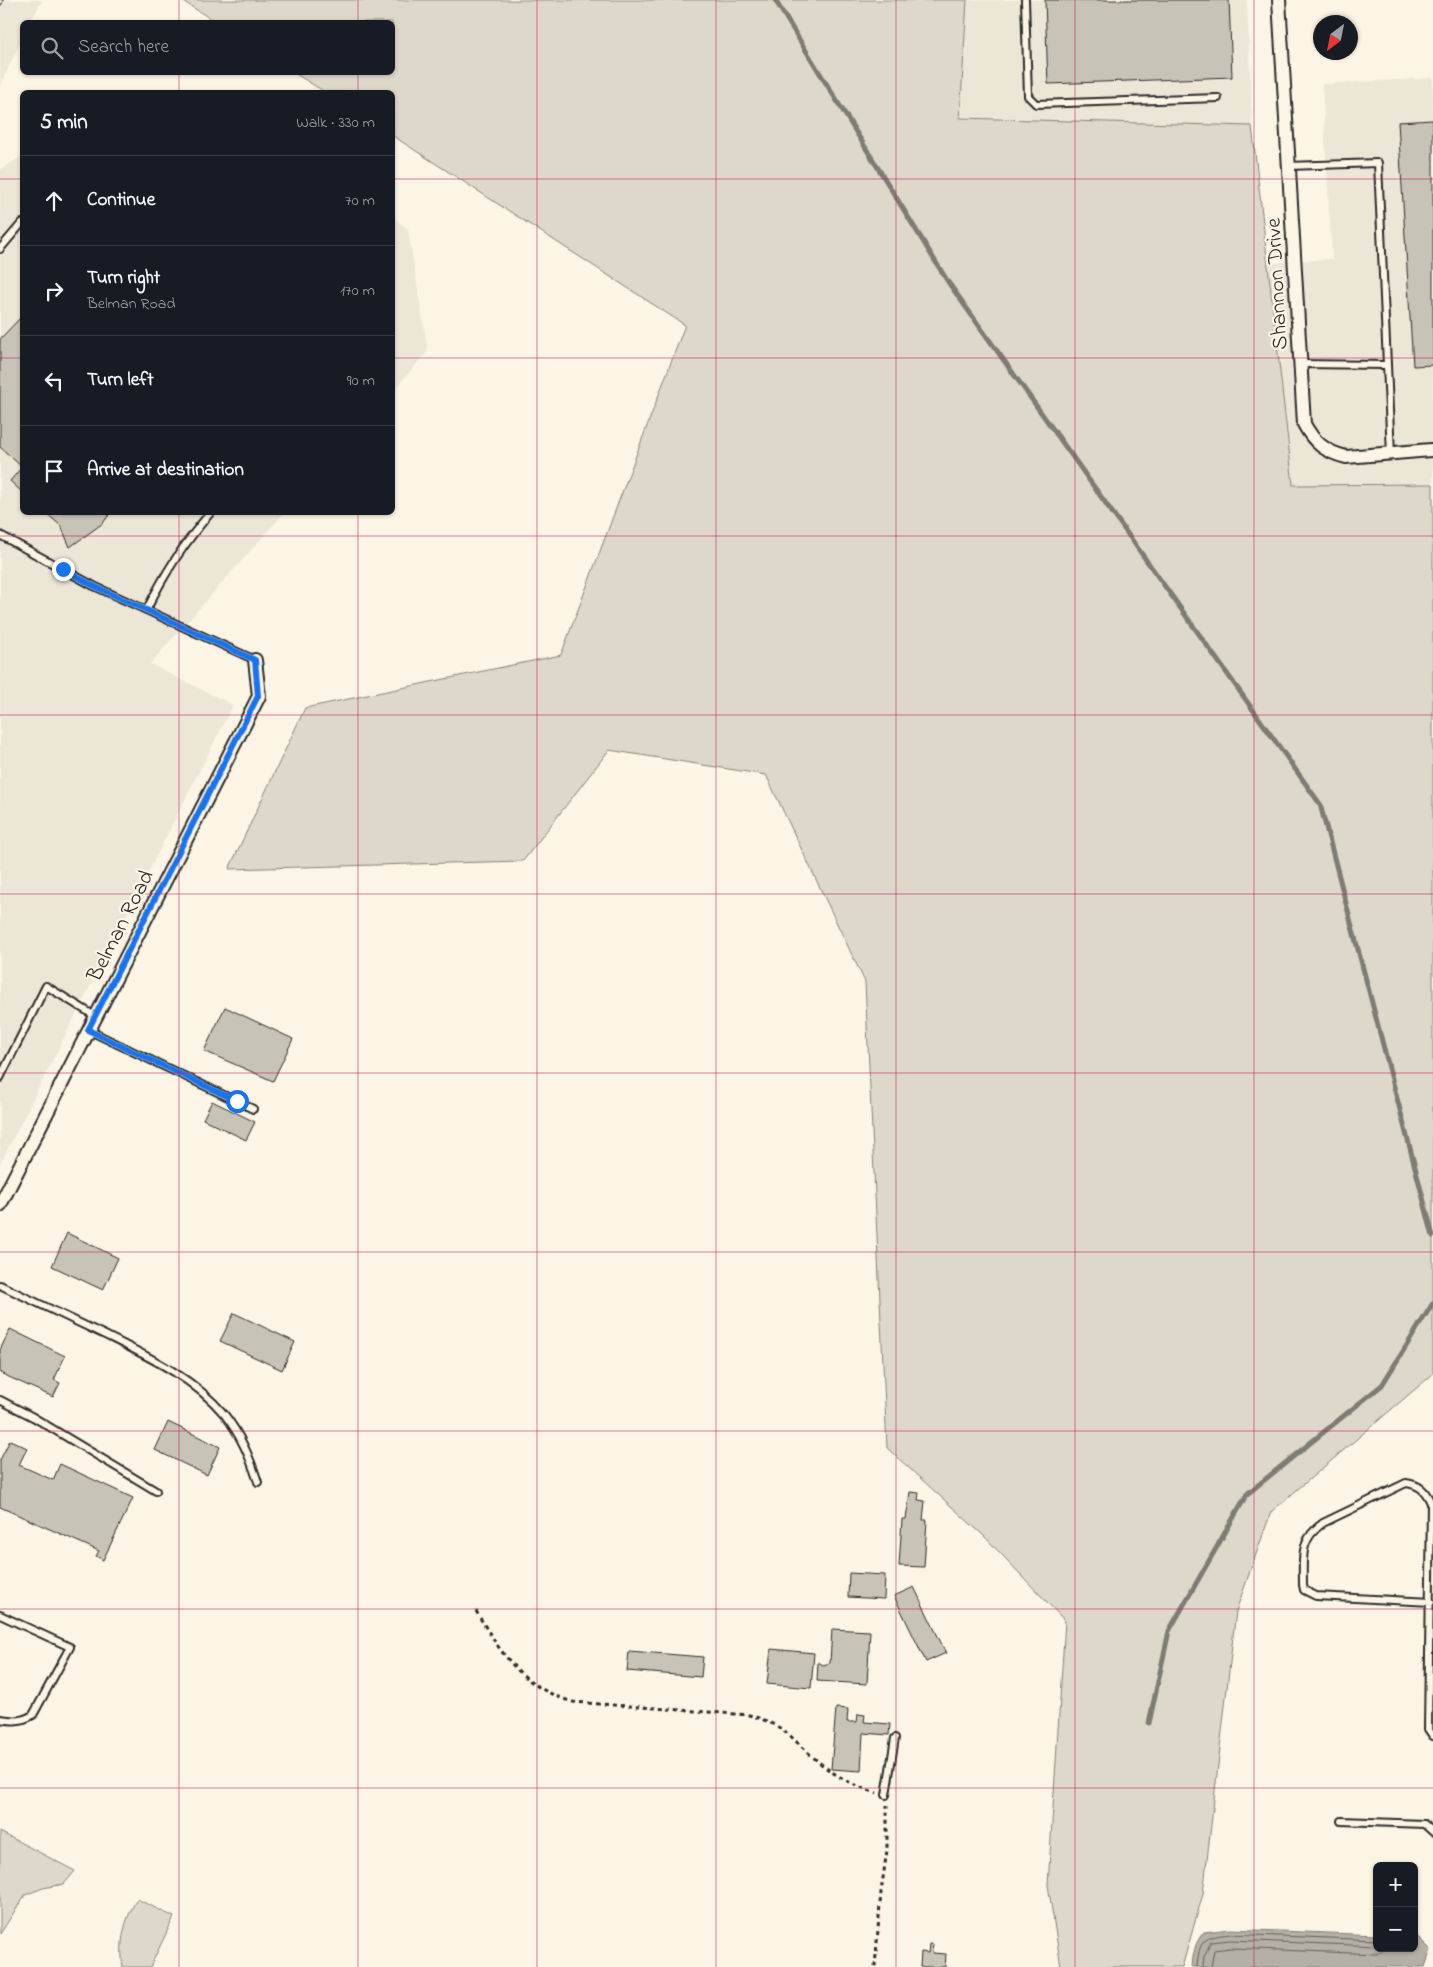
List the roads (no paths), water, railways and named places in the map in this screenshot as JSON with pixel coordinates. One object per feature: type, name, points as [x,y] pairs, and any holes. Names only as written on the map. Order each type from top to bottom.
[{"type":"street","name":"Shannon Drive","points":[[1278,0],[1302,416],[1311,437],[1320,447],[1332,454],[1346,458],[1432,450]]},
{"type":"street","name":"Belman Road","points":[[0,1205],[258,696],[255,660]]},
{"type":"lane","points":[[1025,0],[1028,96],[1036,104],[1218,98]]},
{"type":"lane","points":[[1288,166],[1378,163],[1391,454]]},
{"type":"lane","points":[[0,249],[20,225]]},
{"type":"lane","points":[[1299,364],[1386,365]]},
{"type":"lane","points":[[147,609],[179,551],[209,515]]},
{"type":"lane","points":[[0,535],[94,586],[255,660]]},
{"type":"lane","points":[[0,1078],[46,986],[95,1016]]},
{"type":"lane","points":[[88,1030],[253,1109]]},
{"type":"lane","points":[[0,1286],[141,1353],[179,1375],[206,1396],[224,1414],[239,1435],[250,1458],[258,1482]]},
{"type":"lane","points":[[0,1400],[33,1417],[156,1491]]},
{"type":"lane","points":[[1431,1602],[1316,1596],[1309,1593],[1304,1590],[1303,1585],[1304,1549],[1308,1538],[1312,1531],[1324,1523],[1406,1483],[1416,1484],[1426,1493],[1431,1503],[1431,1602],[1428,1729],[1433,1736]]},
{"type":"lane","points":[[0,1615],[70,1648],[33,1715],[24,1721],[14,1722],[0,1719]]},
{"type":"lane","points":[[886,1795],[895,1738]]},
{"type":"lane","points":[[1340,1821],[1424,1824],[1433,1832]]},
{"type":"water","points":[[1230,1929],[1373,1935],[1373,1952],[1418,1952],[1418,1937],[1431,1950],[1425,1967],[1192,1967],[1195,1948],[1204,1932]]},
{"type":"waterway","points":[[775,0],[948,282],[1320,804],[1433,1236]]},
{"type":"waterway","points":[[1149,1723],[1169,1631],[1247,1494],[1382,1385],[1433,1303]]}]
